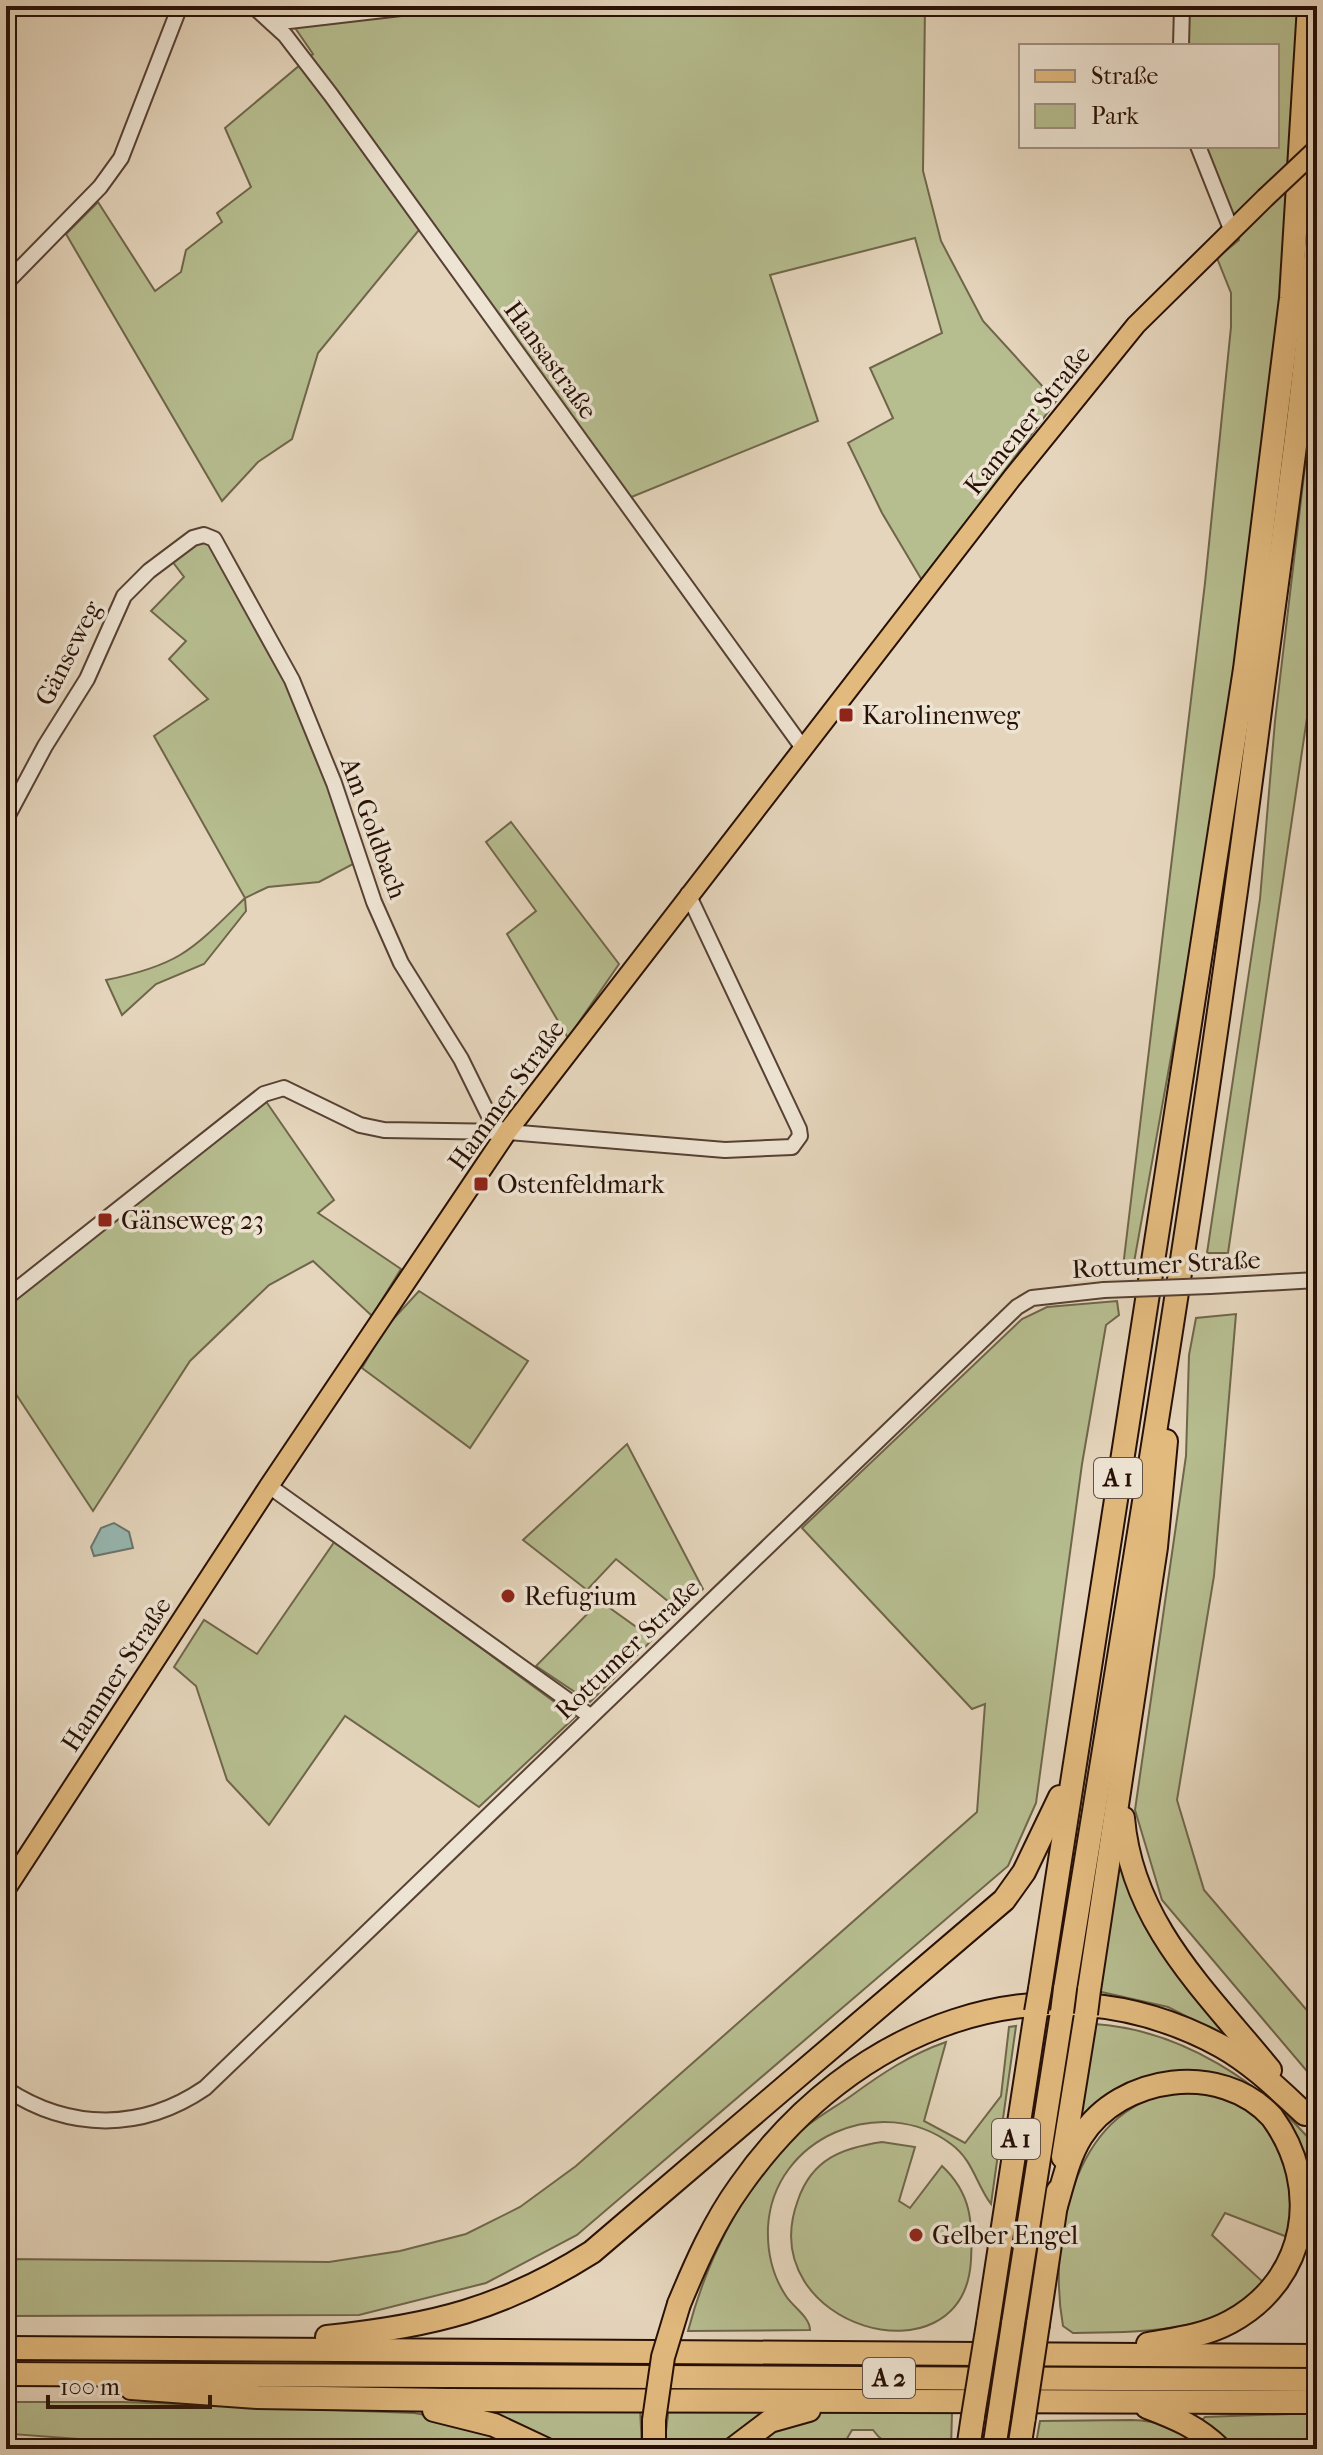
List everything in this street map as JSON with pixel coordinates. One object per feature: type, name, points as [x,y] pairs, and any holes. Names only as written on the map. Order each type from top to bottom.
[{"type":"highway","name":"A 1","points":[[968,2449],[1245,669],[1291,298],[1309,6]]},
{"type":"highway","name":"A 1","points":[[994,2449],[1169,1339],[1245,832],[1297,435],[1317,236]]},
{"type":"highway","points":[[1019,2449],[1156,1547],[1169,1400],[1169,1339]]},
{"type":"highway","points":[[1124,1764],[1123,1820],[1129,1861],[1140,1896],[1174,1952],[1311,2121]]},
{"type":"highway","points":[[220,2349],[396,2330],[439,2322],[519,2293],[592,2252],[1004,1900],[1041,1842],[1074,1766]]},
{"type":"highway","points":[[654,2449],[654,2420],[663,2357],[679,2304],[721,2215],[783,2133],[813,2104],[884,2052],[919,2033],[968,2014],[1046,2003],[1105,2007],[1145,2016],[1222,2047],[1259,2071],[1311,2121]]},
{"type":"highway","points":[[1056,2206],[1069,2161],[1095,2119],[1140,2089],[1168,2082],[1198,2082],[1251,2100],[1270,2115],[1286,2135],[1305,2179],[1305,2229],[1298,2252],[1271,2292],[1252,2309],[1197,2336],[1084,2354]]},
{"type":"highway","name":"A 2","points":[[6,2348],[1317,2356]]},
{"type":"highway","name":"A 2","points":[[6,2374],[1317,2380]]},
{"type":"highway","points":[[47,2374],[164,2390],[257,2397],[1317,2402]]},
{"type":"highway","points":[[378,2399],[494,2425],[545,2449]]},
{"type":"highway","points":[[733,2449],[756,2428],[803,2411],[934,2401]]},
{"type":"highway","points":[[1131,2401],[1184,2420],[1205,2433],[1220,2449]]},
{"type":"main road","name":"Kamener Straße","points":[[803,748],[1136,325],[1231,229],[1317,149]]},
{"type":"main road","name":"Hammer Straße","points":[[6,1889],[269,1486],[507,1132],[803,748]]},
{"type":"street","points":[[6,283],[100,187],[121,158],[180,6]]},
{"type":"street","name":"Hansastraße","points":[[253,6],[272,23],[331,95],[803,748]]},
{"type":"street","points":[[272,23],[418,6]]},
{"type":"street","points":[[1181,44],[1182,6]]},
{"type":"street","points":[[1199,148],[1231,229]]},
{"type":"street","name":"Gänseweg","points":[[6,819],[45,746],[87,679],[124,596],[149,571],[193,538],[204,535]]},
{"type":"street","name":"Am Goldbach","points":[[204,535],[214,539],[292,680],[334,783],[374,902],[401,963],[461,1059],[494,1126],[507,1132]]},
{"type":"street","points":[[6,1298],[264,1094],[277,1088],[291,1090],[360,1125],[384,1130],[507,1132],[725,1150],[792,1147],[798,1143],[799,1129],[688,894]]},
{"type":"street","name":"Rottumer Straße","points":[[6,2089],[47,2111],[95,2121],[145,2118],[187,2100],[223,2073],[1017,1307],[1032,1298],[1104,1290],[1317,1280]]},
{"type":"street","points":[[269,1486],[590,1716]]},
{"type":"green space","points":[[280,6],[925,6],[923,171],[941,241],[983,321],[1056,401],[923,582],[882,513],[848,443],[893,418],[870,368],[942,333],[915,238],[770,275],[818,421],[629,498],[428,219],[318,353],[292,439],[258,462],[222,501],[66,234],[98,202],[155,291],[181,272],[186,250],[222,222],[217,213],[251,187],[225,128],[313,54]]},
{"type":"green space","points":[[1186,6],[1303,6],[1295,154],[1261,493],[1210,840],[1133,1268],[1123,1267],[1205,583],[1231,327],[1231,293],[1217,258],[1239,240],[1206,148],[1279,148],[1279,44],[1185,44]]},
{"type":"green space","points":[[1317,364],[1317,650],[1228,1253],[1207,1253],[1260,899],[1275,721]]},
{"type":"green space","points":[[197,541],[209,544],[300,709],[332,786],[355,863],[319,882],[268,887],[245,898],[154,736],[208,699],[169,659],[186,641],[151,611],[184,577],[172,561]]},
{"type":"green space","points":[[511,822],[619,964],[568,1038],[507,934],[536,911],[486,842]]},
{"type":"green space","points":[[245,898],[246,911],[204,964],[156,984],[122,1015],[106,980],[151,968],[183,953]]},
{"type":"green space","points":[[265,1100],[334,1200],[318,1213],[401,1269],[372,1316],[313,1261],[269,1285],[190,1361],[93,1511],[6,1379],[6,1307]]},
{"type":"green space","points":[[419,1291],[528,1361],[470,1448],[362,1368],[385,1328]]},
{"type":"green space","points":[[1117,1301],[1119,1315],[1106,1325],[1082,1464],[1036,1803],[1008,1866],[577,2235],[486,2283],[359,2315],[6,2316],[6,2259],[329,2262],[400,2251],[466,2234],[520,2207],[576,2166],[977,1812],[985,1704],[972,1709],[802,1528],[1022,1319],[1047,1307]]},
{"type":"green space","points":[[1236,1314],[1214,1576],[1177,1800],[1204,1890],[1317,2022],[1317,2083],[1162,1900],[1135,1810],[1186,1456],[1189,1355],[1196,1318]]},
{"type":"green space","points":[[627,1444],[703,1589],[680,1611],[616,1559],[587,1590],[523,1540]]},
{"type":"green space","points":[[335,1541],[575,1717],[479,1807],[345,1716],[269,1825],[227,1780],[196,1686],[174,1667],[204,1620],[257,1654]]},
{"type":"green space","points":[[600,1601],[653,1639],[590,1702],[536,1666]]},
{"type":"green space","points":[[1117,1850],[1239,2043],[1168,2007],[1097,1991]]},
{"type":"green space","points":[[1095,2024],[1127,2028],[1189,2049],[1218,2064],[1272,2102],[1317,2148],[1317,2217],[1310,2170],[1294,2134],[1177,2072],[1136,2084],[1078,2127]]},
{"type":"green space","points":[[1016,2026],[991,2204],[958,2150],[924,2129],[894,2122],[864,2124],[836,2132],[810,2147],[789,2169],[774,2195],[768,2227],[768,2245],[777,2280],[807,2321],[810,2330],[688,2331],[705,2278],[741,2205],[773,2160],[798,2133],[897,2065],[946,2042],[924,2121],[965,2143],[1001,2096],[1009,2027]]},
{"type":"green space","points":[[1186,2092],[1211,2094],[1241,2105],[1273,2132],[1294,2177],[1290,2238],[1225,2213],[1212,2235],[1264,2283],[1247,2300],[1226,2313],[1176,2327],[1073,2333],[1063,2326],[1059,2291],[1060,2253],[1066,2215],[1077,2178],[1094,2145],[1118,2118],[1148,2100]]},
{"type":"green space","points":[[882,2142],[915,2147],[899,2201],[910,2208],[942,2166],[959,2187],[970,2221],[971,2260],[960,2299],[934,2322],[901,2331],[864,2326],[830,2309],[804,2281],[792,2244],[798,2200],[811,2174],[842,2152]]},
{"type":"green space","points":[[6,2402],[122,2402],[414,2413],[466,2422],[533,2449],[159,2445],[13,2434],[19,2449],[6,2449]]},
{"type":"green space","points":[[448,2405],[640,2407],[642,2449],[559,2449],[545,2440]]},
{"type":"green space","points":[[669,2406],[780,2406],[723,2449],[664,2449]]},
{"type":"green space","points":[[822,2412],[952,2412],[951,2449],[908,2449],[888,2444],[873,2430],[852,2430],[845,2442],[822,2449],[740,2449],[796,2417]]},
{"type":"green space","points":[[1317,2413],[1317,2449],[1235,2449],[1202,2420],[1205,2417]]},
{"type":"green space","points":[[1131,2420],[1170,2428],[1205,2449],[1035,2449],[1040,2421]]},
{"type":"water","points":[[114,1523],[129,1532],[133,1548],[94,1556],[91,1547],[101,1528]]},
{"type":"place","name":"Karolinenweg","points":[[846,715]]},
{"type":"place","name":"Ostenfeldmark","points":[[481,1184]]},
{"type":"place","name":"Gänseweg 23","points":[[105,1220]]},
{"type":"place","name":"Refugium","points":[[508,1596]]},
{"type":"place","name":"Gelber Engel","points":[[916,2235]]}]
